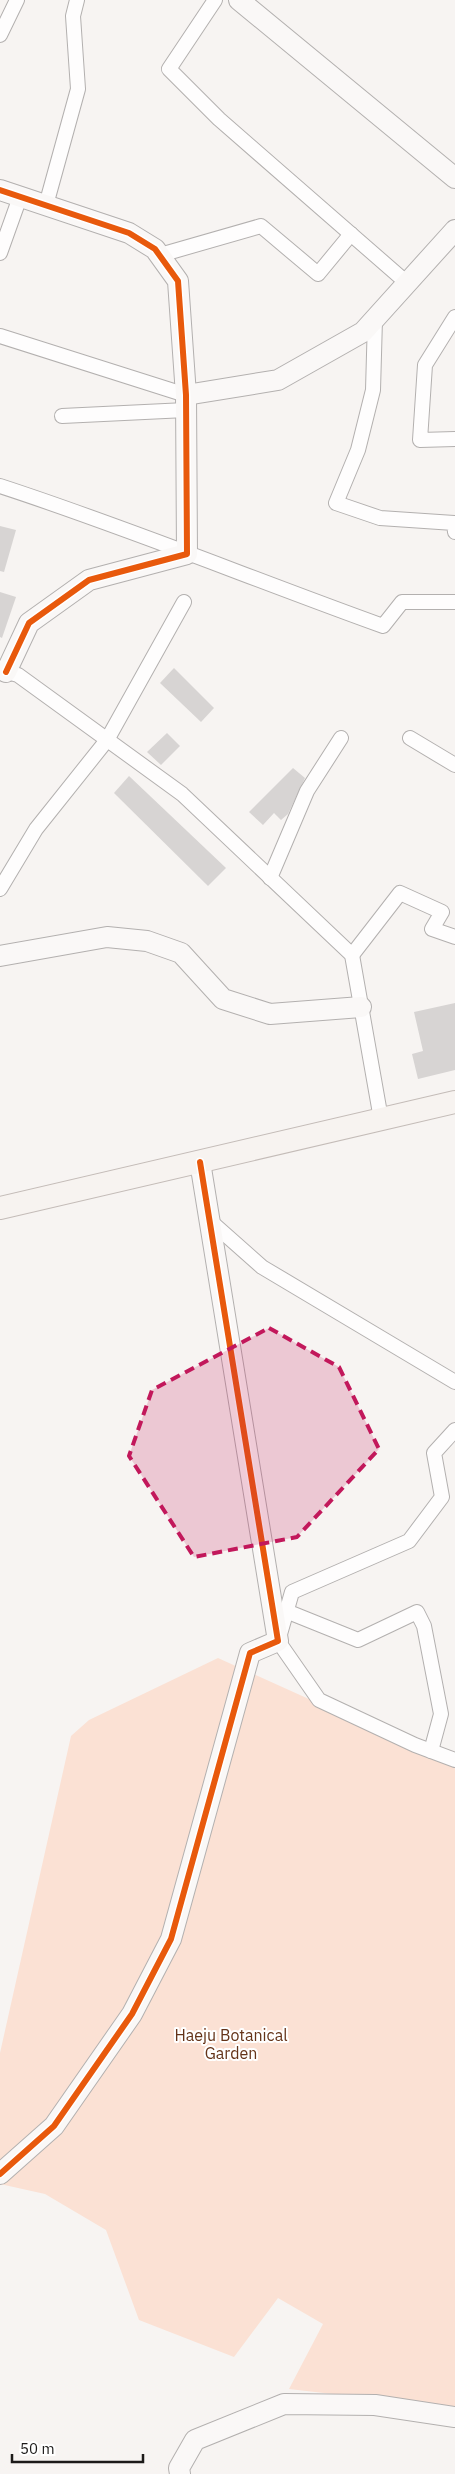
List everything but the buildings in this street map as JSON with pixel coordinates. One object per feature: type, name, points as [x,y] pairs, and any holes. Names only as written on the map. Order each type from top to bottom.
[{"type":"main road","points":[[0,1208],[455,1102]]},
{"type":"street","points":[[0,35],[17,0]]},
{"type":"street","points":[[46,205],[78,89],[73,16],[76,0]]},
{"type":"street","points":[[215,0],[169,69],[219,119],[407,283]]},
{"type":"street","points":[[239,0],[455,178]]},
{"type":"street","points":[[0,190],[129,233],[155,249],[178,282],[186,402],[187,554]]},
{"type":"street","points":[[0,253],[20,197]]},
{"type":"street","points":[[160,256],[261,226],[318,274],[351,234]]},
{"type":"street","points":[[62,416],[186,402],[278,380],[363,332],[407,283],[452,240]]},
{"type":"street","points":[[455,317],[425,365],[420,440],[455,439]]},
{"type":"street","points":[[375,319],[373,390],[358,450],[336,503],[380,518],[454,523],[455,532]]},
{"type":"street","points":[[0,336],[186,402]]},
{"type":"street","points":[[0,486],[96,518],[187,554],[384,626],[402,602],[455,602]]},
{"type":"street","points":[[187,554],[89,580],[28,622],[3,671],[18,675],[182,794],[352,955],[381,1119]]},
{"type":"street","points":[[0,889],[36,829],[108,740],[184,602]]},
{"type":"street","points":[[270,878],[307,791],[341,738]]},
{"type":"street","points":[[410,738],[455,765]]},
{"type":"street","points":[[352,955],[400,893],[442,912],[432,929],[455,938]]},
{"type":"street","points":[[0,956],[107,937],[147,941],[182,953],[223,999],[270,1014],[361,1007]]},
{"type":"street","points":[[200,1162],[278,1641],[319,1700],[455,1760]]},
{"type":"street","points":[[209,1220],[262,1267],[455,1382]]},
{"type":"street","points":[[278,1641],[292,1592],[409,1540],[442,1497],[434,1453],[455,1430]]},
{"type":"street","points":[[286,1611],[358,1640],[417,1612],[424,1626],[441,1714],[431,1751]]},
{"type":"street","points":[[0,2174],[54,2126],[132,2014],[171,1939],[250,1653],[278,1641]]},
{"type":"street","points":[[180,2474],[179,2468],[195,2440],[284,2404],[375,2405],[455,2417]]},
{"type":"highlighted area","points":[[269,1328],[339,1367],[379,1449],[297,1537],[194,1557],[129,1456],[152,1390]]},
{"type":"green space","name":"Haeju Botanical Garden","points":[[218,1658],[455,1765],[455,2408],[289,2389],[323,2324],[278,2298],[234,2357],[139,2320],[106,2230],[45,2194],[0,2184],[0,2053],[71,1736],[89,1720]]},
{"type":"cycle path","points":[[0,190],[129,233],[155,249],[178,281],[186,395],[187,554],[89,580],[29,623],[6,672]]},
{"type":"cycle path","points":[[0,2174],[54,2126],[132,2014],[171,1939],[250,1653],[278,1641],[200,1162]]}]
